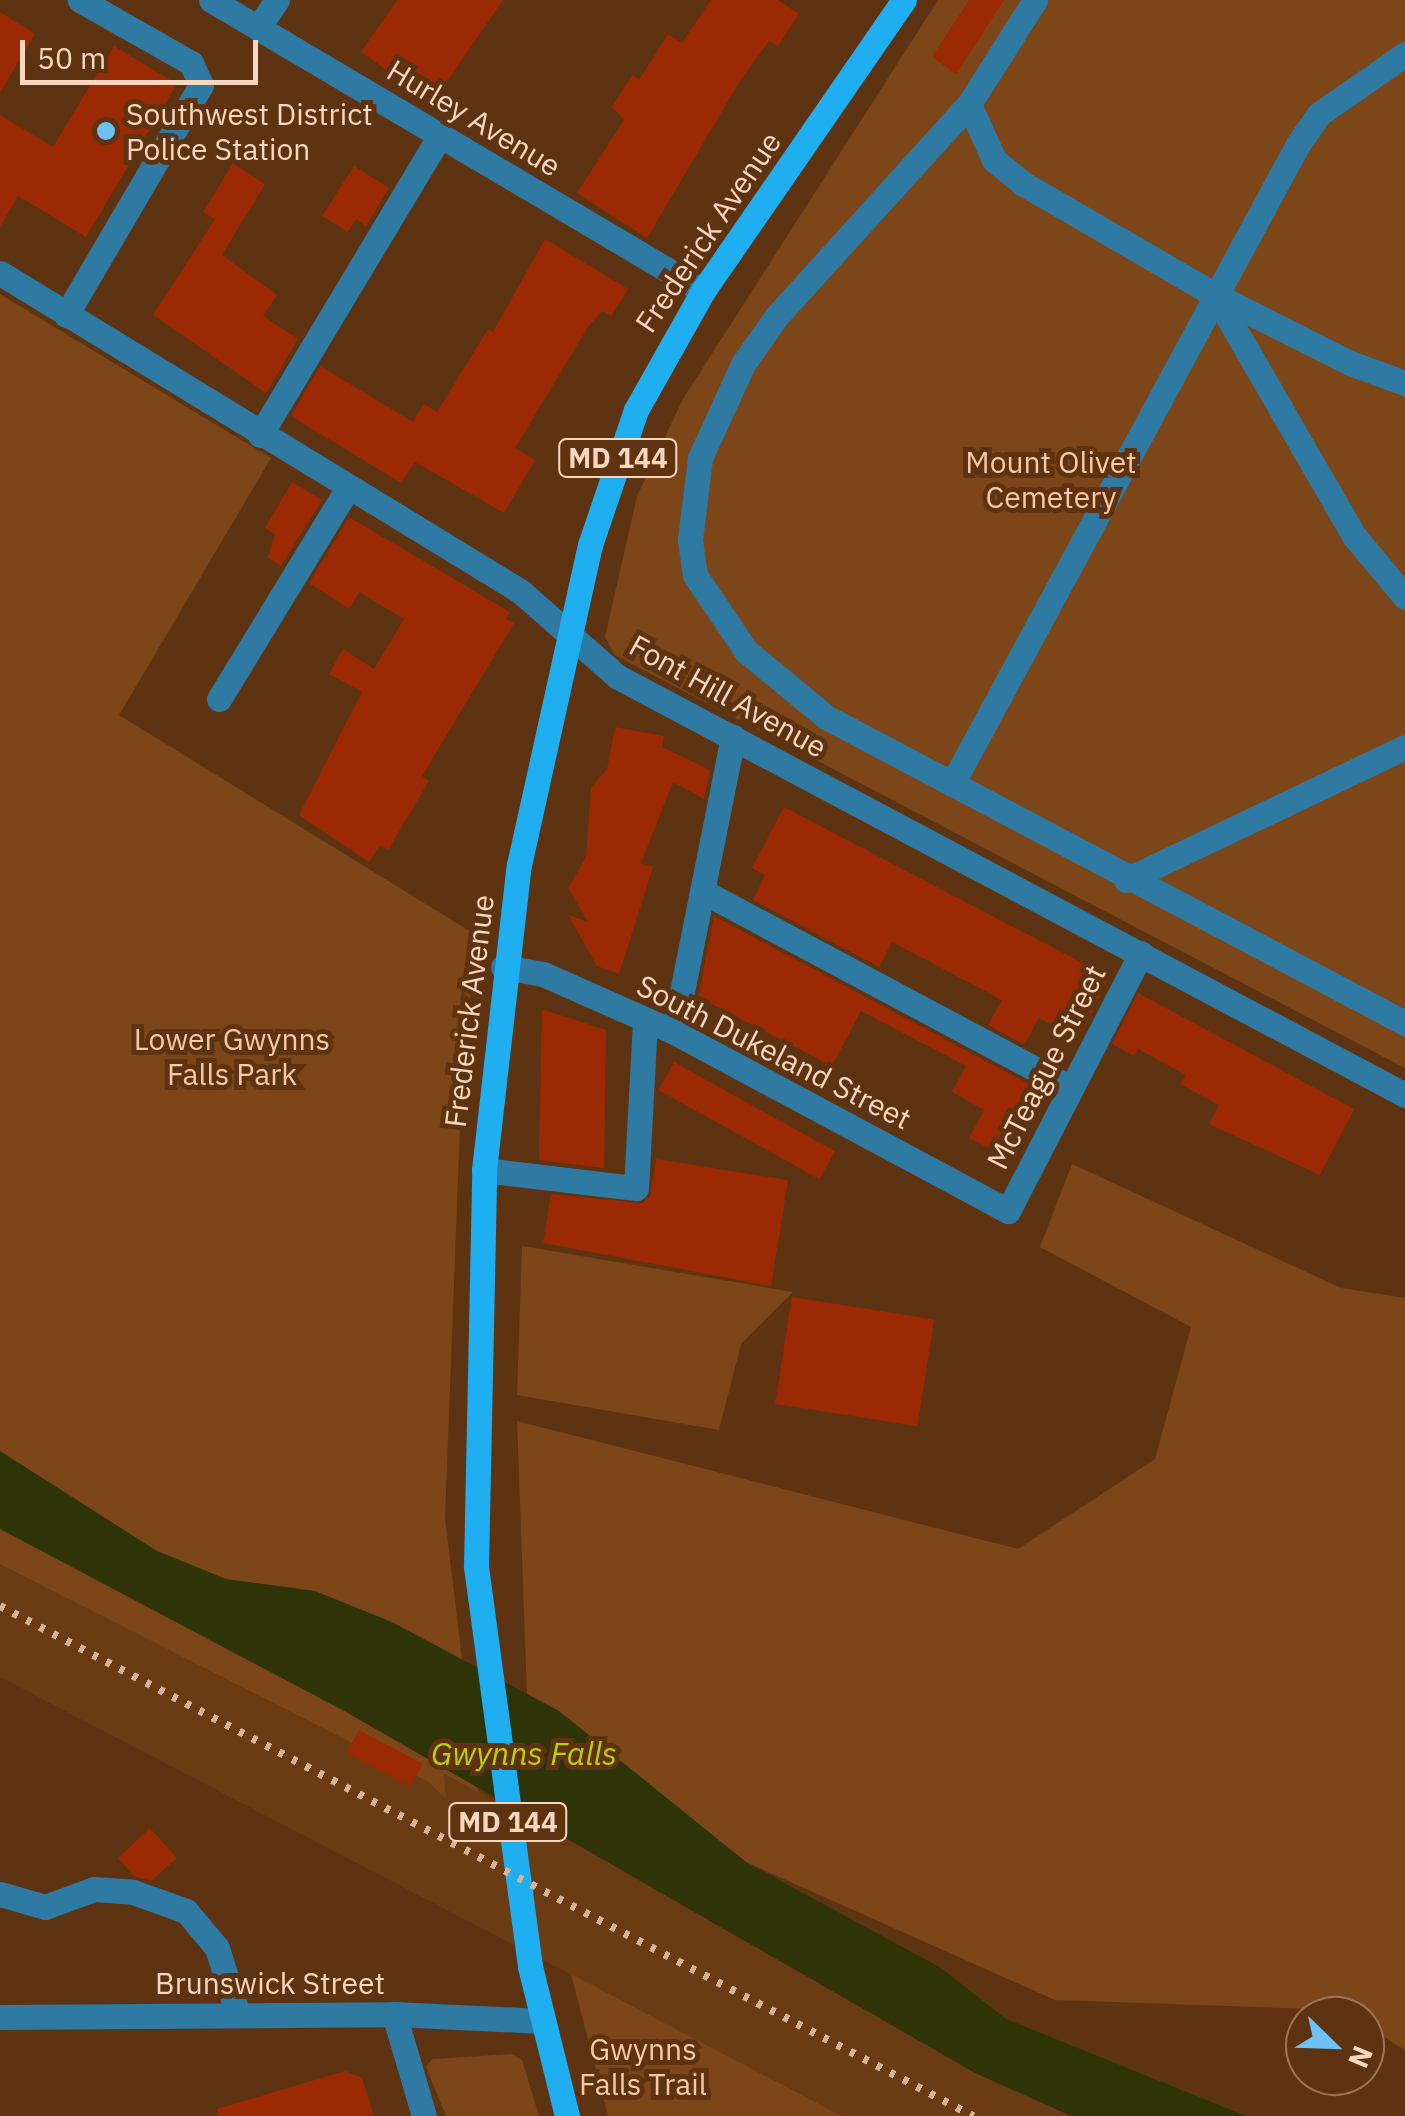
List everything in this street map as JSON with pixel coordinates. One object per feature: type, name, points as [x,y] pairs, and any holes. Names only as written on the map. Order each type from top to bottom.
[{"type":"main road","name":"Frederick Avenue","points":[[568,2116],[530,1966],[478,1609],[484,1170],[504,967],[568,639],[623,444],[704,291],[904,0]]},
{"type":"street","points":[[66,315],[201,85],[190,63],[80,0]]},
{"type":"street","name":"Hurley Avenue","points":[[211,0],[704,291]]},
{"type":"street","points":[[258,28],[276,0]]},
{"type":"street","points":[[1035,0],[969,104],[776,317],[743,364],[700,458],[690,540],[695,575],[715,612],[788,690],[1126,880],[1405,1024]]},
{"type":"street","points":[[952,784],[1215,294],[1319,114],[1405,54]]},
{"type":"street","points":[[969,104],[994,160],[1022,183],[1215,294],[1350,363],[1405,383]]},
{"type":"street","points":[[260,436],[440,135]]},
{"type":"street","name":"Font Hill Avenue","points":[[0,273],[520,592],[568,639],[618,677],[1405,1094]]},
{"type":"street","points":[[1215,294],[1355,537],[1405,596]]},
{"type":"street","points":[[219,698],[348,488]]},
{"type":"street","points":[[674,1032],[733,738]]},
{"type":"street","points":[[1126,880],[1405,747]]},
{"type":"street","points":[[702,891],[1071,1088]]},
{"type":"street","name":"McTeague Street","points":[[1008,1211],[1142,952]]},
{"type":"street","name":"South Dukeland Street","points":[[504,967],[542,974],[674,1032],[1008,1211]]},
{"type":"street","points":[[484,1170],[636,1188],[645,1020]]},
{"type":"street","points":[[0,1894],[46,1907],[94,1889],[133,1892],[186,1910],[217,1948],[238,2015]]},
{"type":"street","points":[[394,2014],[424,2116]]},
{"type":"street","name":"Brunswick Street","points":[[0,2017],[394,2014],[541,2021]]},
{"type":"shaded area","points":[[0,1541],[1097,2116],[842,2116],[0,1677]]},
{"type":"green space","name":"Mount Olivet Cemetery","points":[[938,0],[1405,0],[1405,1068],[615,655],[605,637],[637,496],[683,399]]},
{"type":"green space","name":"Lower Gwynns Falls Park","points":[[0,294],[271,458],[119,715],[476,935],[462,1073],[445,1518],[478,1792],[444,1774],[446,1799],[429,1782],[0,1564]]},
{"type":"green space","points":[[1072,1164],[1341,1288],[1405,1298],[1405,2050],[1385,2038],[1385,1996],[1285,1996],[1285,2008],[1055,2000],[746,1862],[527,1694],[517,1421],[1018,1549],[1155,1459],[1191,1327],[1040,1247]]},
{"type":"green space","points":[[522,1246],[793,1292],[741,1344],[719,1430],[517,1395]]},
{"type":"green space","name":"Gwynns Falls Trail","points":[[571,1974],[842,2116],[608,2116]]},
{"type":"green space","name":"Gwynns Falls Trail","points":[[512,2054],[522,2060],[539,2116],[446,2116],[426,2067],[432,2059]]},
{"type":"water","name":"Gwynns Falls","points":[[0,1451],[157,1551],[226,1579],[315,1591],[392,1622],[559,1711],[746,1862],[941,1968],[1006,2019],[1246,2116],[1071,2116],[975,2073],[346,1712],[0,1529]]},
{"type":"building","points":[[397,0],[503,0],[433,102],[361,52]]},
{"type":"building","points":[[711,0],[778,0],[799,14],[778,46],[769,41],[740,81],[647,238],[577,193],[624,120],[612,107],[632,75],[639,80],[668,34],[682,43]]},
{"type":"building","points":[[969,0],[1004,0],[956,74],[932,57]]},
{"type":"building","points":[[0,12],[35,34],[0,93]]},
{"type":"building","name":"Southwest District Police Station","points":[[114,46],[177,84],[86,237],[18,196],[0,227],[0,115],[53,147]]},
{"type":"building","points":[[233,163],[265,184],[222,255],[277,295],[263,316],[298,339],[266,393],[153,315],[215,219],[203,212]]},
{"type":"building","points":[[354,166],[389,188],[366,226],[356,219],[348,232],[322,216]]},
{"type":"building","points":[[545,239],[628,289],[611,316],[602,311],[588,327],[515,448],[535,460],[504,513],[415,462],[401,483],[291,416],[320,366],[413,422],[424,404],[437,412],[488,329],[493,332]]},
{"type":"building","points":[[292,482],[322,500],[281,566],[268,558],[275,534],[265,528]]},
{"type":"building","points":[[349,517],[510,612],[506,619],[514,623],[422,776],[429,781],[388,850],[380,845],[369,862],[299,815],[362,692],[329,674],[343,649],[374,669],[404,619],[359,592],[349,609],[309,583]]},
{"type":"building","points":[[615,727],[664,736],[662,747],[710,770],[704,799],[673,782],[641,863],[653,867],[619,974],[597,966],[568,915],[588,922],[568,888],[586,857],[591,788],[607,769]]},
{"type":"building","points":[[784,807],[1109,977],[1084,1029],[1075,1037],[1039,1018],[1024,1045],[988,1025],[1002,1000],[892,942],[879,967],[753,900],[765,875],[752,868]]},
{"type":"building","points":[[714,916],[1044,1092],[1009,1158],[969,1138],[984,1110],[952,1092],[966,1066],[861,1011],[832,1066],[698,997]]},
{"type":"building","points":[[1138,993],[1354,1109],[1320,1175],[1209,1124],[1219,1105],[1180,1084],[1186,1075],[1138,1049],[1134,1056],[1112,1044]]},
{"type":"building","points":[[542,1009],[606,1030],[604,1168],[539,1160]]},
{"type":"building","points":[[674,1062],[835,1151],[819,1179],[658,1090]]},
{"type":"building","points":[[656,1159],[788,1180],[771,1286],[543,1243],[551,1194],[642,1203],[650,1197]]},
{"type":"building","points":[[792,1297],[934,1320],[917,1426],[775,1404]]},
{"type":"building","points":[[359,1730],[423,1764],[410,1787],[347,1753]]},
{"type":"building","points":[[150,1828],[177,1858],[151,1881],[134,1876],[118,1858]]},
{"type":"building","points":[[345,2071],[362,2078],[374,2116],[218,2116],[217,2109]]},
{"type":"railway","points":[[0,1606],[973,2116]]},
{"type":"place","name":"Southwest District Police Station","points":[[106,131]]}]
